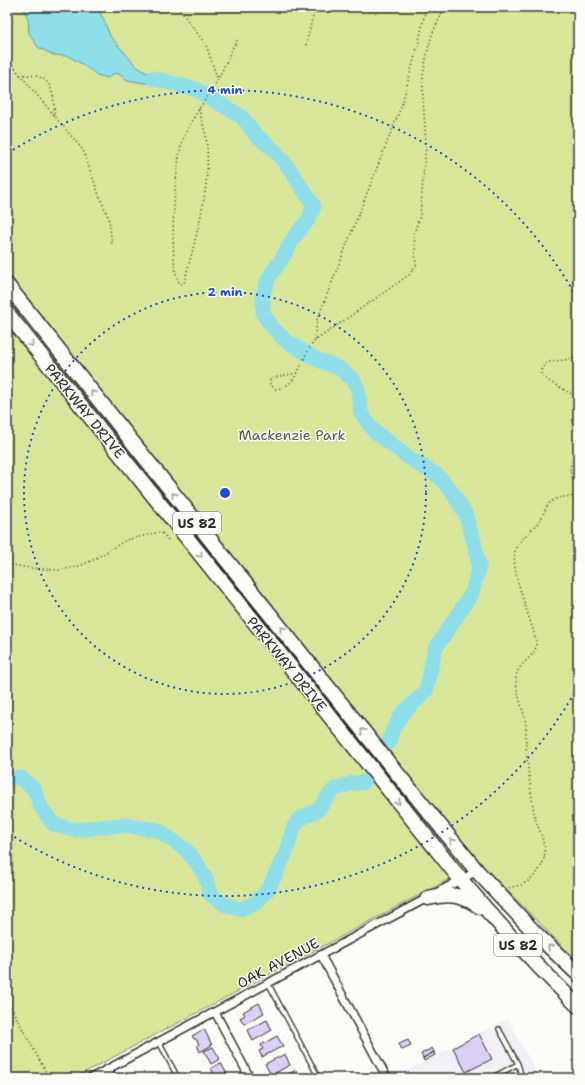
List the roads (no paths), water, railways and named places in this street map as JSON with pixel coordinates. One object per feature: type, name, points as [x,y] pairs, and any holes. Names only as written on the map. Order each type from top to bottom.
[{"type":"highway","name":"PARKWAY DRIVE","points":[[7,285],[387,761],[477,871],[578,974]]},
{"type":"highway","name":"PARKWAY DRIVE","points":[[7,313],[461,880],[492,916],[578,1006]]},
{"type":"highway","points":[[428,898],[441,894],[455,895],[468,899],[492,916]]},
{"type":"highway","points":[[545,973],[578,1012]]},
{"type":"street","name":"OAK AVENUE","points":[[90,1078],[477,871]]},
{"type":"street","points":[[321,955],[387,1078]]},
{"type":"street","points":[[214,1012],[250,1078]]},
{"type":"street","points":[[107,1069],[112,1078]]},
{"type":"lane","points":[[268,983],[319,1078]]},
{"type":"lane","points":[[499,1029],[518,1064],[522,1078]]},
{"type":"lane","points":[[159,1042],[178,1078]]},
{"type":"lane","points":[[492,1078],[518,1064]]},
{"type":"water","points":[[22,7],[97,7],[110,36],[136,66],[145,72],[164,76],[175,82],[164,85],[145,83],[127,80],[122,75],[115,73],[108,78],[97,75],[68,56],[53,55],[38,47],[29,33],[28,18]]},
{"type":"waterway","points":[[152,78],[195,89],[242,117],[256,135],[275,151],[289,168],[314,206],[308,220],[295,236],[269,277],[263,294],[263,313],[272,327],[286,341],[318,360],[337,367],[353,379],[358,390],[361,413],[373,430],[405,455],[437,475],[450,489],[465,513],[475,546],[479,567],[472,593],[435,649],[426,691],[402,714],[392,731],[389,742]]},
{"type":"waterway","points":[[7,778],[21,778],[34,789],[41,807],[53,824],[75,830],[122,825],[158,830],[185,849],[197,863],[206,878],[210,894],[224,904],[240,909],[256,903],[269,888],[286,852],[293,829],[298,820],[319,809],[335,789],[350,784],[364,782]]},
{"type":"park label","name":"Mackenzie Park","points":[[292,435]]}]
